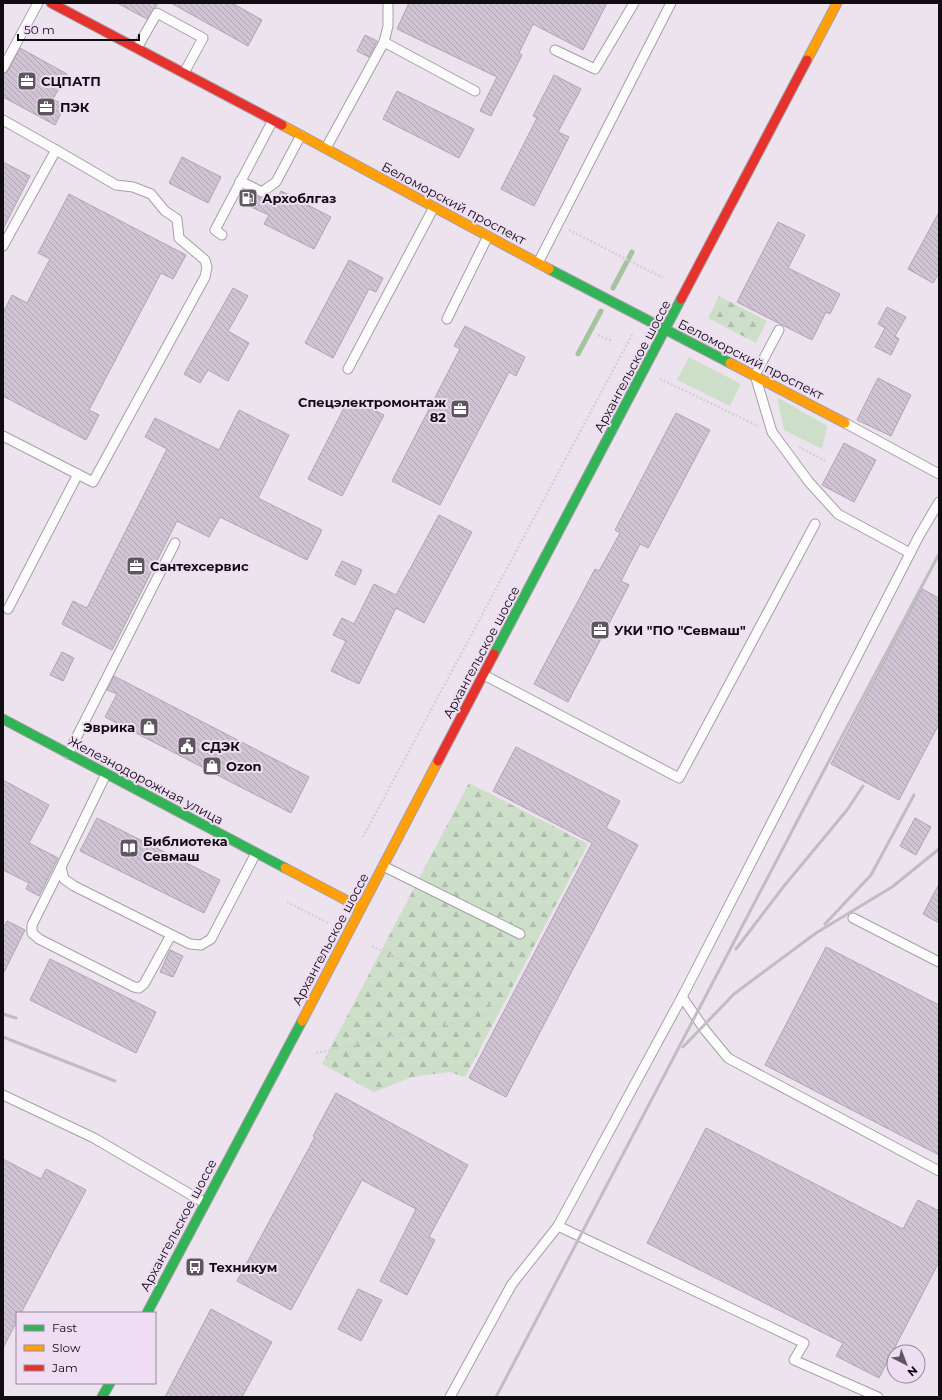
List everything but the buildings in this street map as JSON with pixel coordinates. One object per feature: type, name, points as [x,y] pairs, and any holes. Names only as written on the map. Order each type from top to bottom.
[{"type":"main road","name":"Беломорский проспект","points":[[52,3],[302,135],[538,263],[845,422]]},
{"type":"main road","name":"Архангельское шоссе","points":[[148,1312],[837,3]]},
{"type":"main road","name":"Железнодорожная улица","points":[[3,719],[361,908]]},
{"type":"main road","points":[[102,1397],[109,1384]]},
{"type":"lane","points":[[3,68],[38,3]]},
{"type":"lane","points":[[326,148],[384,42],[388,26],[388,3]]},
{"type":"lane","points":[[555,50],[595,69],[634,3]]},
{"type":"lane","points":[[538,263],[672,3]]},
{"type":"lane","points":[[137,48],[157,13],[163,16],[203,38],[184,73]]},
{"type":"lane","points":[[384,42],[475,91]]},
{"type":"lane","points":[[3,120],[116,185],[133,187],[151,194],[165,211],[177,219],[179,238],[205,260],[207,267],[205,277],[93,482],[3,436]]},
{"type":"lane","points":[[222,235],[215,230],[273,120]]},
{"type":"lane","points":[[240,181],[262,192],[276,182],[302,135]]},
{"type":"lane","points":[[3,246],[56,150]]},
{"type":"lane","points":[[348,369],[434,207]]},
{"type":"lane","points":[[447,319],[488,236]]},
{"type":"lane","points":[[779,330],[755,376],[772,432],[809,482],[838,514],[910,553]]},
{"type":"lane","points":[[845,422],[939,474]]},
{"type":"lane","points":[[8,610],[78,474]]},
{"type":"lane","points":[[450,1397],[512,1284],[558,1226],[682,997],[910,553],[939,502]]},
{"type":"lane","points":[[484,675],[679,778],[815,524]]},
{"type":"lane","points":[[68,754],[175,543]]},
{"type":"lane","points":[[106,774],[32,925],[32,933],[39,939],[134,987],[139,988],[144,984],[171,935]]},
{"type":"lane","points":[[61,867],[64,879],[74,886],[190,944],[201,945],[211,939],[256,852]]},
{"type":"lane","points":[[383,866],[520,934]]},
{"type":"lane","points":[[853,918],[939,962]]},
{"type":"lane","points":[[682,997],[705,1030],[728,1058],[939,1171]]},
{"type":"lane","points":[[3,1095],[94,1138],[205,1203]]},
{"type":"lane","points":[[558,1226],[804,1343],[794,1360],[878,1397]]},
{"type":"path","points":[[558,224],[663,278]]},
{"type":"path","points":[[363,837],[634,331]]},
{"type":"path","points":[[598,335],[612,341]]},
{"type":"path","points":[[659,378],[772,432]]},
{"type":"path","points":[[793,444],[827,462]]},
{"type":"path","points":[[288,902],[328,923]]},
{"type":"path","points":[[372,946],[494,1007]]},
{"type":"path","points":[[316,1053],[489,1015]]},
{"type":"green space","points":[[719,296],[767,321],[756,343],[708,318]]},
{"type":"green space","points":[[689,357],[741,384],[730,406],[677,380]]},
{"type":"green space","points":[[777,397],[827,426],[822,449],[784,430]]},
{"type":"green space","points":[[469,783],[588,844],[465,1077],[450,1072],[412,1077],[374,1092],[322,1064]]},
{"type":"waterway","points":[[613,288],[632,252]]},
{"type":"waterway","points":[[578,354],[601,311]]},
{"type":"railway","points":[[496,1397],[803,810],[939,554]]},
{"type":"railway","points":[[736,949],[784,886],[847,810],[863,786]]},
{"type":"railway","points":[[825,924],[871,875],[914,795]]},
{"type":"railway","points":[[683,1047],[734,994],[816,933],[892,887],[939,849]]},
{"type":"railway","points":[[3,1014],[16,1018]]},
{"type":"railway","points":[[3,1037],[115,1081]]},
{"type":"traffic: fast","points":[[549,269],[730,363]]},
{"type":"traffic: fast","points":[[494,654],[681,299]]},
{"type":"traffic: fast","points":[[3,719],[285,868]]},
{"type":"traffic: fast","points":[[148,1312],[302,1021]]},
{"type":"traffic: fast","points":[[102,1397],[109,1384]]},
{"type":"traffic: slow","points":[[807,60],[837,3]]},
{"type":"traffic: slow","points":[[282,125],[549,269]]},
{"type":"traffic: slow","points":[[730,363],[845,423]]},
{"type":"traffic: slow","points":[[302,1021],[438,761]]},
{"type":"traffic: slow","points":[[285,868],[361,908]]},
{"type":"traffic: jam","points":[[51,3],[282,125]]},
{"type":"traffic: jam","points":[[681,299],[807,60]]},
{"type":"traffic: jam","points":[[438,761],[494,654]]},
{"type":"place","name":"СЦПАТП","points":[[27,81]]},
{"type":"place","name":"ПЭК","points":[[46,107]]},
{"type":"place","name":"Архоблгаз","points":[[248,198]]},
{"type":"place","name":"Спецэлектромонтаж 82","points":[[460,409]]},
{"type":"place","name":"Сантехсервис","points":[[136,566]]},
{"type":"place","name":"УКИ \"ПО \"Севмаш\"","points":[[600,630]]},
{"type":"place","name":"Эврика","points":[[149,727]]},
{"type":"place","name":"СДЭК","points":[[187,746]]},
{"type":"place","name":"Ozon","points":[[212,766]]},
{"type":"place","name":"Библиотека Севмаш","points":[[129,848]]},
{"type":"place","name":"Техникум","points":[[195,1267]]}]
